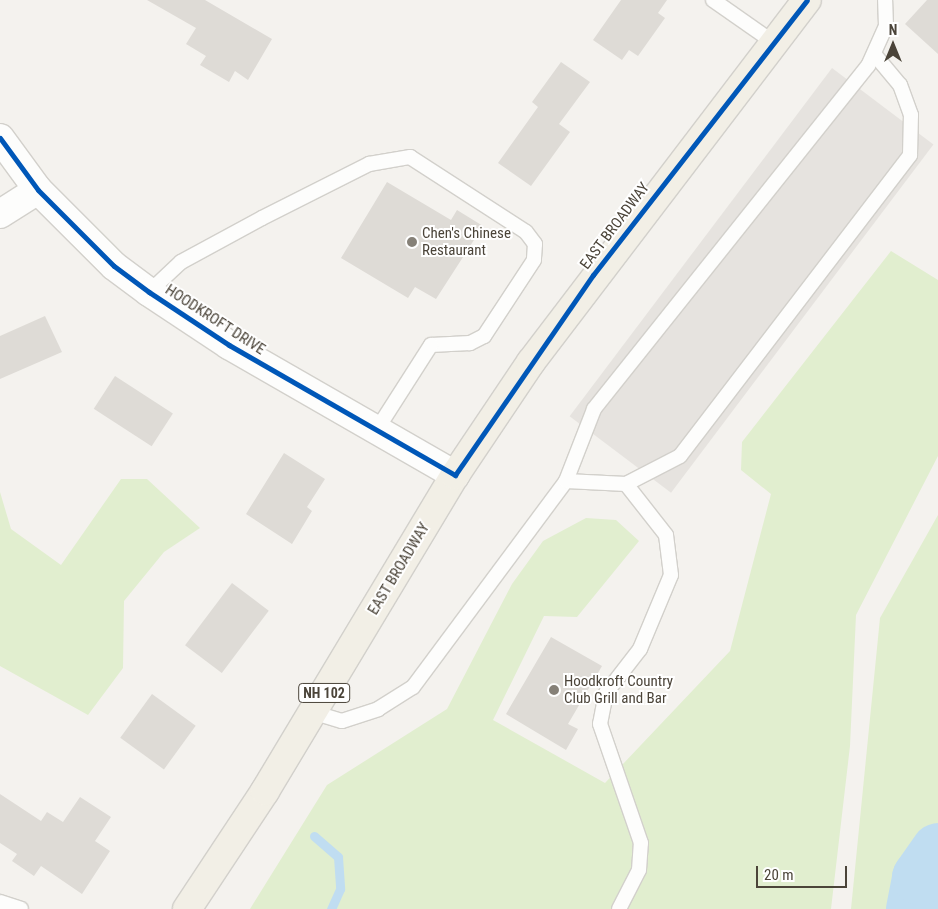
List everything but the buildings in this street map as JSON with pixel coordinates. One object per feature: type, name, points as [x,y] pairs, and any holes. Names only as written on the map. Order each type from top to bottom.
[{"type":"main road","name":"EAST BROADWAY","points":[[188,909],[312,712],[455,475],[593,276],[807,0]]},
{"type":"street","name":"HOODKROFT DRIVE","points":[[0,138],[38,190],[114,266],[149,292],[229,345],[455,475]]},
{"type":"street","points":[[0,214],[38,190]]},
{"type":"lane","points":[[714,0],[773,42]]},
{"type":"lane","points":[[312,712],[342,721],[378,709],[413,687],[566,481],[594,409],[874,54],[886,26],[885,0]]},
{"type":"lane","points":[[566,481],[626,484],[680,456],[910,155],[911,115],[900,85],[874,54]]},
{"type":"lane","points":[[149,292],[181,262],[271,213],[369,164],[410,157],[526,232],[535,244],[534,260],[484,336],[470,343],[431,345],[376,431]]},
{"type":"lane","points":[[620,909],[639,870],[641,843],[600,724],[606,693],[640,649],[671,575],[666,535],[626,484]]},
{"type":"lane","points":[[0,902],[21,909]]},
{"type":"green space","points":[[891,251],[938,280],[938,456],[856,615],[850,746],[831,909],[250,909],[327,785],[447,709],[512,584],[543,541],[586,518],[616,520],[639,541],[577,617],[544,616],[493,720],[605,783],[730,651],[771,494],[741,470],[742,442]]},
{"type":"green space","points":[[121,479],[147,479],[200,528],[164,552],[124,601],[123,668],[88,715],[0,666],[0,492],[11,529],[61,565]]},
{"type":"green space","points":[[938,515],[938,909],[851,909],[880,618]]},
{"type":"shaded area","points":[[832,68],[933,144],[671,493],[570,416]]},
{"type":"waterway","points":[[314,836],[338,857],[340,889],[331,909]]},
{"type":"waterway","points":[[913,909],[919,877],[938,850]]},
{"type":"cycle path","points":[[0,138],[38,190],[114,266],[149,292],[229,345],[455,475],[593,275],[807,0]]},
{"type":"place","name":"Chen's Chinese Restaurant","points":[[412,242]]},
{"type":"place","name":"Hoodkroft Country Club Grill and Bar","points":[[554,690]]}]
